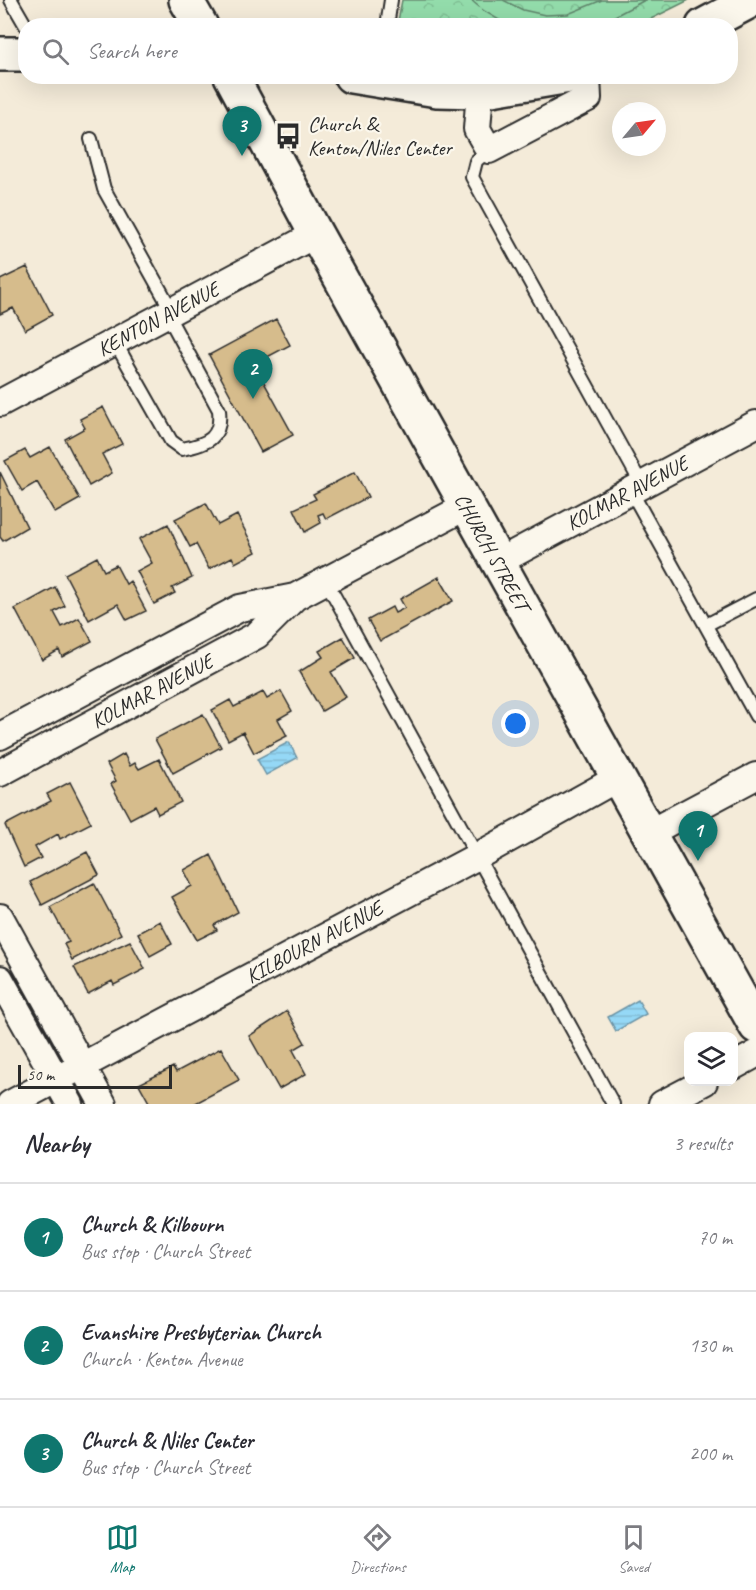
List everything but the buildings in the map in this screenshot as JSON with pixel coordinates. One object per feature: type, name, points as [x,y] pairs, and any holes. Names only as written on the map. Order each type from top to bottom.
[{"type":"street","points":[[186,0],[196,18]]},
{"type":"street","points":[[718,18],[752,0]]},
{"type":"street","points":[[0,54],[18,54]]},
{"type":"street","name":"CHURCH STREET","points":[[235,84],[316,234],[756,1026]]},
{"type":"street","points":[[403,84],[437,90],[480,91],[522,84]]},
{"type":"street","points":[[480,91],[477,129],[489,150],[588,98],[587,84]]},
{"type":"street","name":"KENTON AVENUE","points":[[0,403],[316,234]]},
{"type":"street","name":"KOLMAR AVENUE","points":[[498,562],[756,424]]},
{"type":"street","name":"KOLMAR AVENUE","points":[[0,736],[240,608],[295,597],[467,506]]},
{"type":"street","name":"KOLMAR AVENUE","points":[[0,773],[256,635],[295,597]]},
{"type":"street","points":[[649,833],[756,776]]},
{"type":"street","name":"KILBOURN AVENUE","points":[[9,1104],[476,857],[618,778]]},
{"type":"street","points":[[0,916],[102,1104]]},
{"type":"street","points":[[0,979],[70,1104]]},
{"type":"street","points":[[738,1064],[756,1054]]},
{"type":"street","points":[[662,1104],[696,1086]]},
{"type":"lane","points":[[11,0],[21,18]]},
{"type":"lane","points":[[388,18],[391,0]]},
{"type":"lane","points":[[91,139],[104,189],[219,410],[220,425],[216,436],[196,447],[182,449],[171,441],[116,342]]},
{"type":"lane","points":[[489,150],[476,161],[472,177],[637,488],[706,625],[756,716]]},
{"type":"lane","points":[[326,581],[613,1104]]},
{"type":"lane","points":[[706,625],[756,599]]},
{"type":"green space","points":[[402,0],[689,0],[653,18],[399,18]]},
{"type":"green space","points":[[471,0],[503,0],[523,10],[545,15],[568,14],[602,0],[645,0],[611,18],[496,18]]},
{"type":"water","points":[[289,742],[297,758],[266,775],[257,759]]},
{"type":"water","points":[[638,1000],[646,1014],[616,1031],[608,1017]]},
{"type":"place","name":"Church & Kenton/Niles Center","points":[[288,136]]},
{"type":"place","name":"Church & Niles Center","points":[[242,156]]},
{"type":"place","name":"Evanshire Presbyterian Church","points":[[253,399]]},
{"type":"place","name":"Church & Kilbourn","points":[[698,861]]}]
